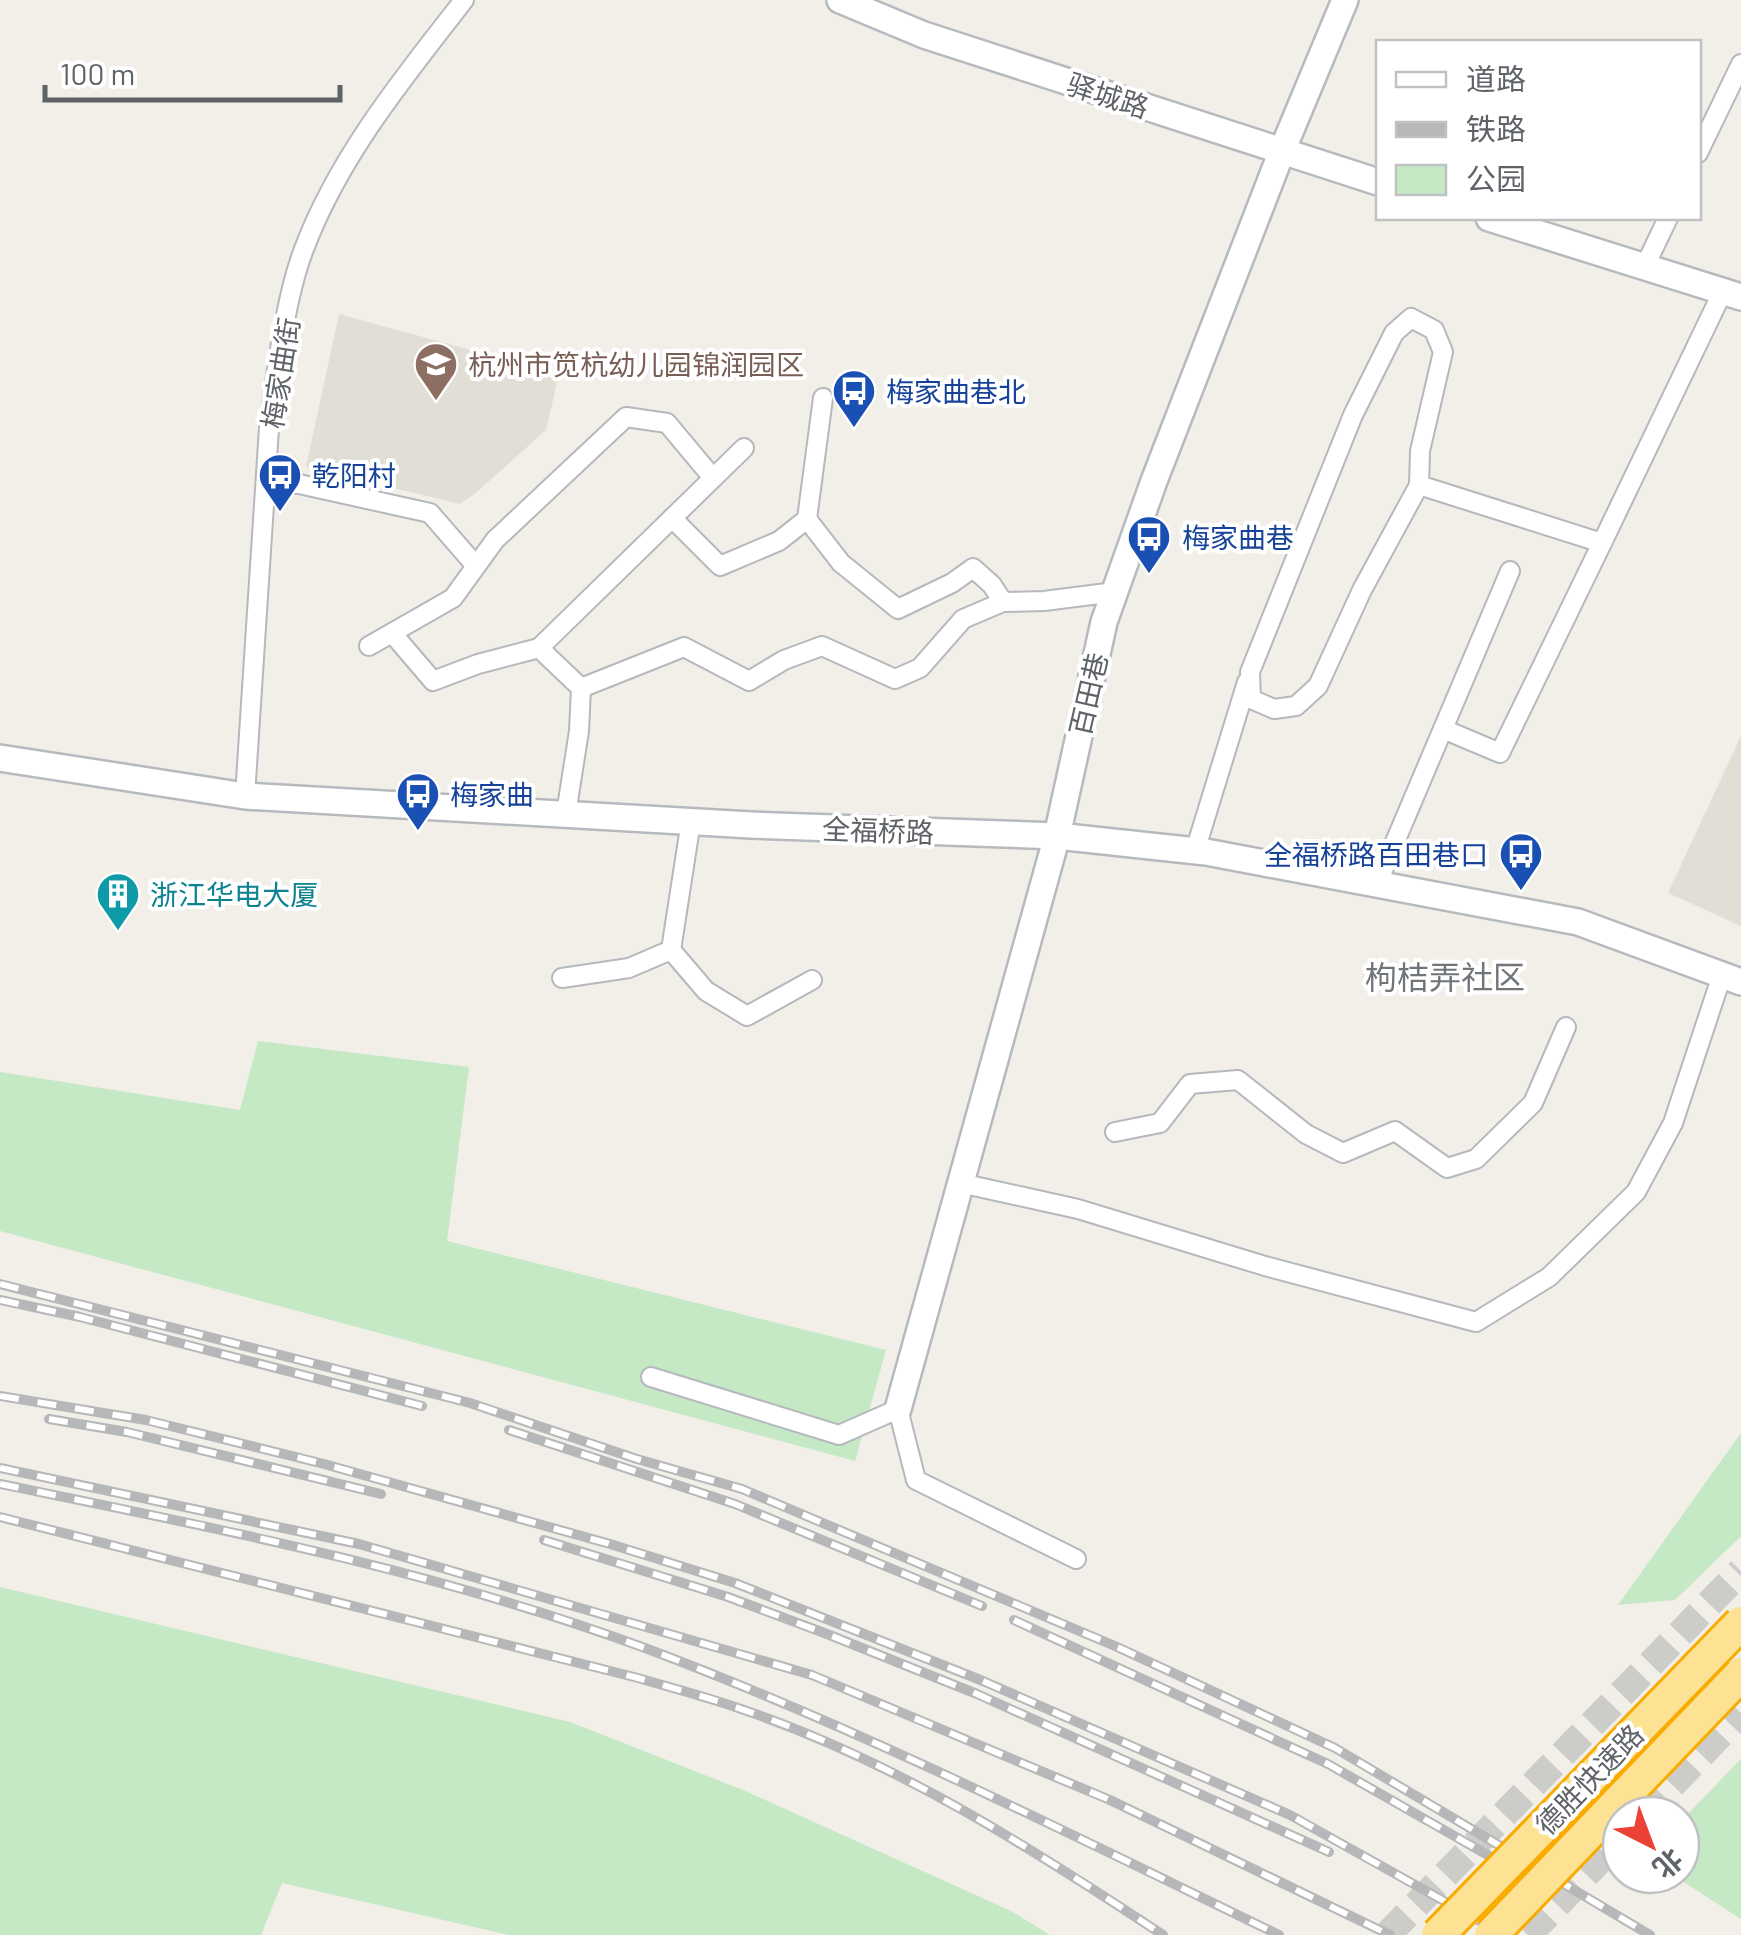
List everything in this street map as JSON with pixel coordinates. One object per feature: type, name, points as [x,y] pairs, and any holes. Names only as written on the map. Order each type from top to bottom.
[{"type":"highway","name":"德胜快速路","points":[[1438,1935],[1741,1624]]},
{"type":"highway","name":"德胜快速路","points":[[1491,1935],[1741,1674]]},
{"type":"street","name":"梅家曲街","points":[[244,796],[276,375],[303,250],[366,133],[464,0]]},
{"type":"street","name":"驿城路","points":[[840,0],[924,35],[1376,181]]},
{"type":"street","name":"百田巷","points":[[898,1409],[1056,836],[1104,622],[1154,481],[1345,0]]},
{"type":"street","points":[[1701,147],[1741,64]]},
{"type":"street","points":[[1443,729],[1500,754],[1602,543],[1731,295],[1495,220]]},
{"type":"street","points":[[1644,268],[1667,220]]},
{"type":"street","points":[[1195,851],[1250,672],[1353,415],[1394,333],[1411,318],[1434,330],[1443,352],[1420,452],[1419,484],[1362,590],[1318,686],[1296,706],[1274,710],[1251,698],[1250,672]]},
{"type":"street","points":[[672,518],[720,566],[779,541],[807,520],[823,398]]},
{"type":"street","points":[[369,646],[453,598],[495,540],[626,416],[667,423],[713,478]]},
{"type":"street","points":[[392,632],[433,681],[539,648],[744,448]]},
{"type":"street","points":[[266,484],[299,484],[430,513],[476,566]]},
{"type":"street","points":[[1419,484],[1602,543]]},
{"type":"street","points":[[807,520],[841,563],[898,609],[952,583],[973,568],[1003,602]]},
{"type":"street","points":[[1378,882],[1510,571]]},
{"type":"street","points":[[581,688],[684,647],[749,681],[784,660],[822,646],[895,679],[920,668],[963,619],[1003,602],[1115,592]]},
{"type":"street","points":[[539,648],[581,688],[579,731],[566,814]]},
{"type":"street","name":"全福桥路","points":[[0,758],[244,796],[1056,836],[1195,851],[1578,922],[1731,978]]},
{"type":"street","points":[[691,821],[671,950],[706,991],[746,1016],[812,980]]},
{"type":"street","points":[[562,978],[629,968],[671,950]]},
{"type":"street","points":[[960,1183],[1078,1209],[1265,1266],[1476,1322],[1550,1277],[1636,1192],[1673,1123],[1731,978]]},
{"type":"street","points":[[1115,1132],[1160,1123],[1190,1084],[1238,1080],[1306,1134],[1343,1153],[1395,1131],[1447,1168],[1476,1159],[1533,1103],[1566,1027]]},
{"type":"street","points":[[651,1378],[839,1435],[898,1409],[916,1480],[1076,1559]]},
{"type":"shaded area","name":"杭州市笕杭幼儿园锦润园区","points":[[339,314],[559,374],[546,430],[460,504],[306,467]]},
{"type":"shaded area","points":[[1741,736],[1741,926],[1668,893]]},
{"type":"green space","points":[[258,1041],[469,1067],[447,1241],[886,1350],[855,1461],[0,1231],[0,1072],[240,1110]]},
{"type":"green space","points":[[1741,1433],[1741,1536],[1675,1600],[1618,1605]]},
{"type":"green space","points":[[0,1587],[570,1722],[743,1790],[1011,1911],[1050,1935],[509,1935],[282,1883],[261,1935],[0,1935]]},
{"type":"green space","points":[[1741,1759],[1741,1919],[1701,1893],[1701,1800]]},
{"type":"tunnel","points":[[1387,1935],[1741,1571]]},
{"type":"tunnel","points":[[1662,1795],[1741,1713]]},
{"type":"tunnel","points":[[1528,1935],[1601,1859]]},
{"type":"railway","points":[[0,1284],[470,1403],[637,1459],[742,1489],[1115,1646],[1335,1748],[1650,1935]]},
{"type":"railway","points":[[0,1300],[80,1317],[422,1406]]},
{"type":"railway","points":[[0,1396],[146,1420],[324,1464],[735,1583],[983,1681],[1290,1815],[1505,1935]]},
{"type":"railway","points":[[49,1419],[127,1432],[381,1494]]},
{"type":"railway","points":[[509,1430],[735,1504],[982,1606]]},
{"type":"railway","points":[[0,1468],[359,1544],[812,1675],[1110,1800],[1390,1935]]},
{"type":"railway","points":[[0,1484],[244,1535],[406,1574],[645,1648],[886,1748],[1279,1935]]},
{"type":"railway","points":[[0,1517],[638,1678],[741,1709],[852,1753],[959,1808],[1163,1935]]},
{"type":"railway","points":[[544,1540],[728,1597],[827,1634],[977,1694],[1329,1852]]},
{"type":"railway","points":[[1014,1620],[1328,1764],[1514,1870]]},
{"type":"place","name":"杭州市笕杭幼儿园锦润园区","points":[[436,402]]},
{"type":"place","name":"梅家曲巷北","points":[[854,429]]},
{"type":"place","name":"乾阳村","points":[[280,513]]},
{"type":"place","name":"梅家曲巷","points":[[1149,575]]},
{"type":"place","name":"梅家曲","points":[[418,832]]},
{"type":"place","name":"全福桥路百田巷口","points":[[1521,892]]},
{"type":"place","name":"浙江华电大厦","points":[[118,932]]},
{"type":"district","name":"枸桔弄社区","points":[[1445,976]]}]
